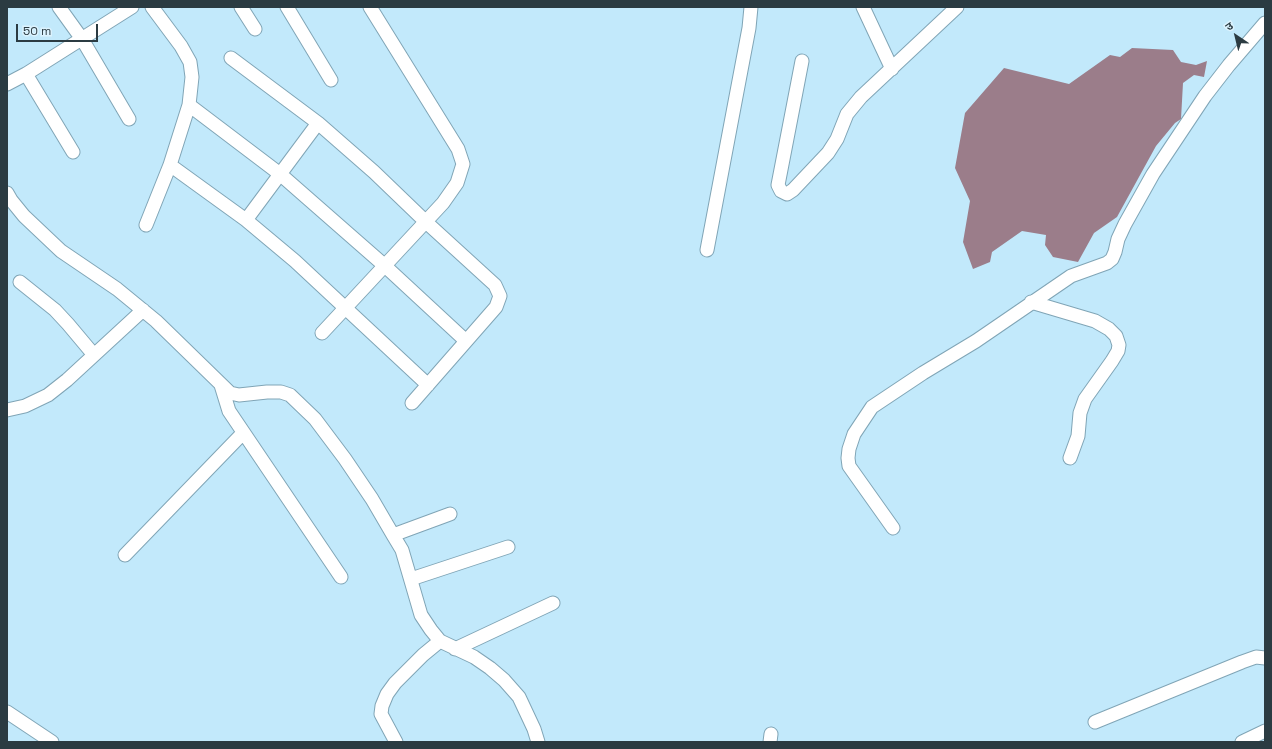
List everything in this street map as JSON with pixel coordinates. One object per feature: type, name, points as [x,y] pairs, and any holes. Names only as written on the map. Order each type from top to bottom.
[{"type":"street","points":[[59,7],[82,39],[129,119]]},
{"type":"street","points":[[7,84],[26,74],[132,7]]},
{"type":"street","points":[[146,225],[170,165],[189,105],[192,77],[190,62],[181,46],[152,7]]},
{"type":"street","points":[[240,7],[255,29]]},
{"type":"street","points":[[287,7],[330,80]]},
{"type":"street","points":[[322,333],[443,203],[457,184],[463,164],[458,149],[370,7]]},
{"type":"street","points":[[707,250],[749,28],[751,7]]},
{"type":"street","points":[[863,7],[892,69]]},
{"type":"street","points":[[802,61],[778,185],[781,191],[787,194],[793,190],[828,153],[837,139],[847,114],[861,97],[892,69],[949,10]]},
{"type":"street","points":[[893,528],[849,466],[849,449],[854,434],[872,408],[923,373],[976,341],[1071,276],[1107,263],[1112,259],[1118,239],[1125,224],[1153,174],[1205,96],[1228,65],[1265,23]]},
{"type":"street","points":[[232,58],[318,124],[374,172],[495,285],[500,296],[496,307],[412,403]]},
{"type":"street","points":[[26,74],[73,152]]},
{"type":"street","points":[[189,105],[280,174],[385,266],[466,341]]},
{"type":"street","points":[[246,220],[318,124]]},
{"type":"street","points":[[170,165],[246,220],[295,261],[428,385]]},
{"type":"street","points":[[7,193],[24,216],[61,251],[117,290],[156,321],[230,393],[239,395],[281,392],[290,395],[315,419],[345,459],[372,499],[402,550],[421,616],[430,630],[440,641],[474,657],[504,680],[519,697],[534,729],[538,742]]},
{"type":"street","points":[[20,282],[55,310],[94,355]]},
{"type":"street","points":[[1032,302],[1095,321],[1109,329],[1116,336],[1119,345],[1118,351],[1112,361],[1085,399],[1080,413],[1078,436],[1070,458]]},
{"type":"street","points":[[7,410],[25,406],[48,395],[67,380],[142,310]]},
{"type":"street","points":[[222,385],[229,411],[341,577]]},
{"type":"street","points":[[125,555],[243,433]]},
{"type":"street","points":[[393,535],[450,514]]},
{"type":"street","points":[[411,579],[508,547]]},
{"type":"street","points":[[456,649],[553,603]]},
{"type":"street","points":[[396,742],[381,714],[384,700],[395,683],[423,654],[440,641]]},
{"type":"street","points":[[1095,722],[1242,662],[1256,657],[1265,658]]},
{"type":"street","points":[[7,712],[52,742]]},
{"type":"street","points":[[1242,742],[1265,730]]},
{"type":"shaded area","points":[[1132,48],[1173,50],[1181,62],[1196,65],[1207,61],[1204,77],[1194,75],[1183,83],[1181,119],[1175,123],[1156,146],[1117,217],[1094,233],[1078,262],[1053,257],[1045,245],[1046,235],[1022,231],[992,252],[990,262],[973,269],[963,242],[970,201],[955,168],[965,113],[1004,68],[1069,84],[1110,55],[1120,57]]}]
